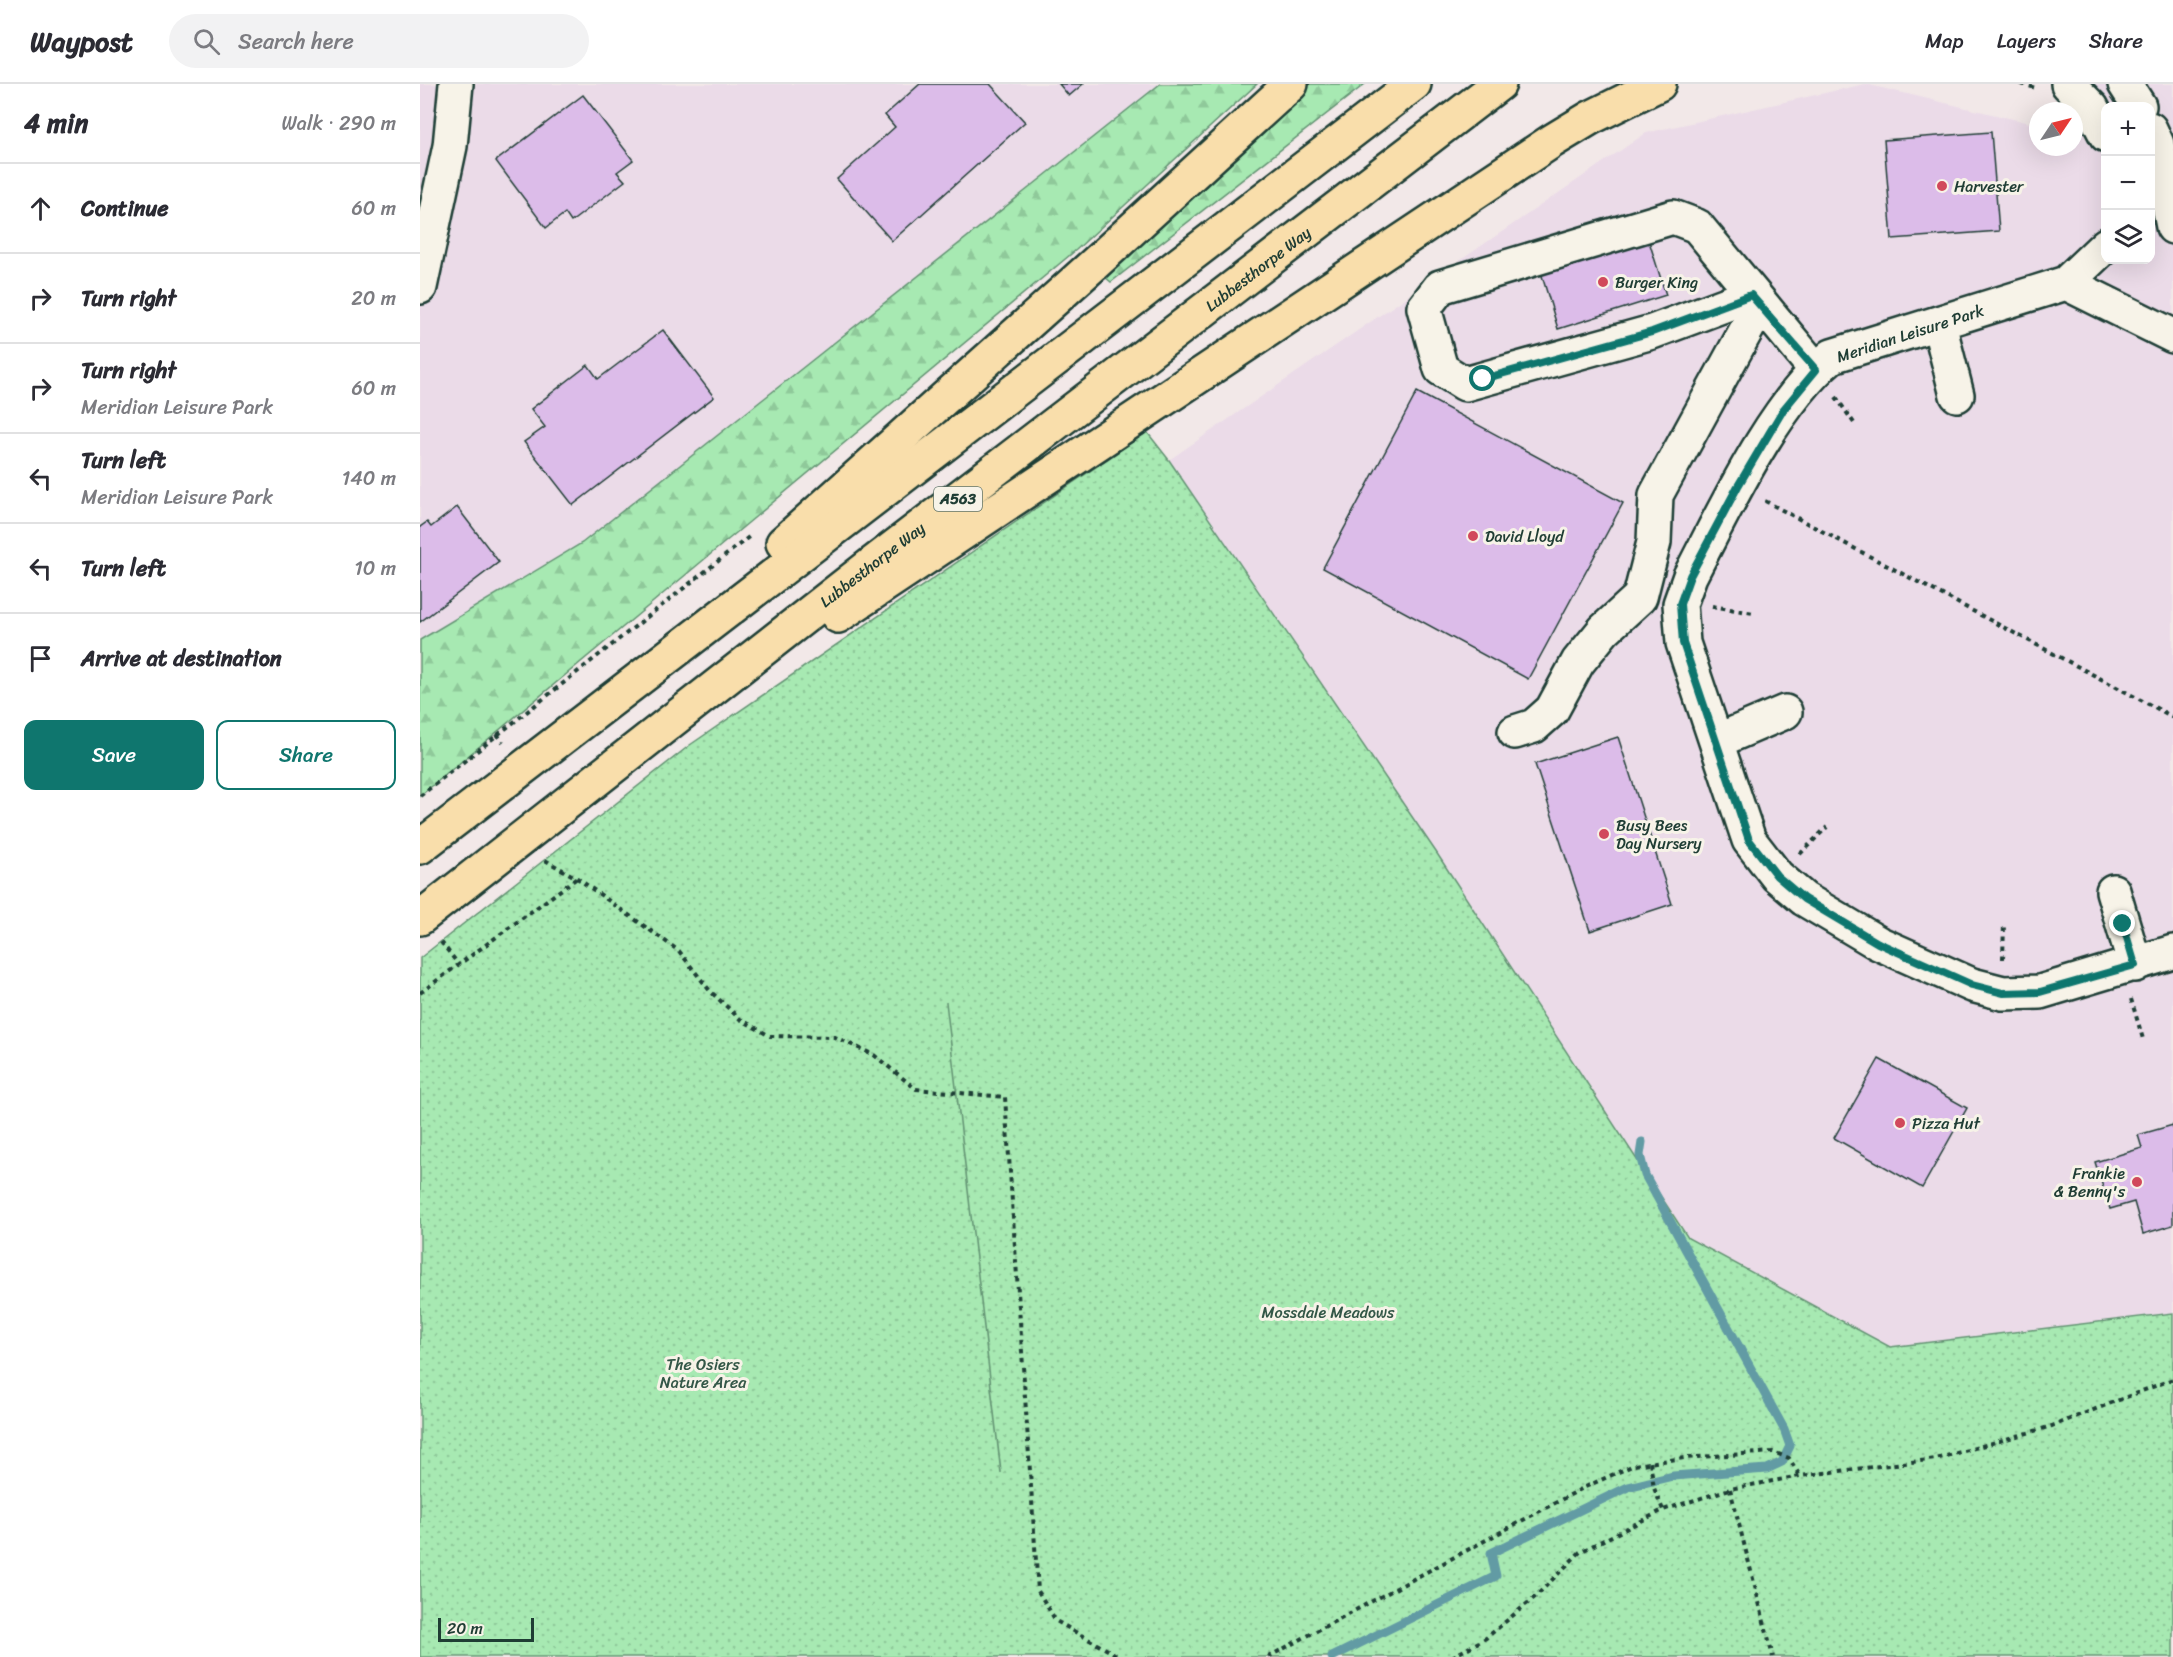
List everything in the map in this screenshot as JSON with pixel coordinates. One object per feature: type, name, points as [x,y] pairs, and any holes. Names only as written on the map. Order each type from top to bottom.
[{"type":"highway","points":[[578,727],[1092,266],[1291,84]]},
{"type":"highway","points":[[420,847],[1414,84]]},
{"type":"highway","name":"Lubbesthorpe Way","points":[[420,918],[872,564],[1499,84]]},
{"type":"highway","points":[[623,761],[1076,456],[1552,141],[1590,118],[1659,84]]},
{"type":"street","points":[[420,287],[450,146],[456,84]]},
{"type":"street","points":[[2068,84],[2092,108],[2101,125]]},
{"type":"street","points":[[2125,84],[2136,102]]},
{"type":"street","points":[[2155,139],[2173,227]]},
{"type":"street","points":[[1756,300],[1652,332],[1465,384],[1441,369],[1424,308],[1440,287],[1673,218],[1697,226],[1816,370]]},
{"type":"street","name":"Meridian Leisure Park","points":[[2101,250],[2066,283],[1832,356],[1816,370],[1783,410],[1738,486],[1690,576],[1680,604],[1683,643],[1749,840],[1777,876],[1804,899],[1878,943],[1972,985],[2003,993],[2040,992],[2173,952]]},
{"type":"street","points":[[2066,283],[2173,336]]},
{"type":"street","points":[[1515,732],[1534,726],[1552,710],[1578,662],[1604,630],[1640,597],[1654,542],[1656,495],[1756,300]]},
{"type":"street","points":[[1939,324],[1957,395]]},
{"type":"street","points":[[1640,597],[1680,604]]},
{"type":"street","points":[[1717,741],[1785,712]]},
{"type":"street","points":[[2113,891],[2129,967]]},
{"type":"path","points":[[2021,84],[2034,90],[2041,84]]},
{"type":"path","points":[[1738,486],[2173,717]]},
{"type":"path","points":[[420,796],[497,734]]},
{"type":"path","points":[[525,837],[548,863],[576,878],[679,951],[710,991],[740,1019],[770,1036],[835,1037],[874,1055],[916,1089],[1005,1097],[1038,1592],[1056,1621],[1120,1657]]},
{"type":"path","points":[[420,993],[576,878]]},
{"type":"path","points":[[2129,967],[2143,1039]]},
{"type":"path","points":[[1452,1657],[1486,1638],[1535,1597],[1580,1552],[1663,1510],[1730,1489],[1800,1476],[1936,1459],[2052,1425],[2173,1379]]},
{"type":"path","points":[[1268,1657],[1583,1488],[1635,1465],[1684,1458],[1782,1454],[1789,1458],[1800,1476]]},
{"type":"path","points":[[1650,1462],[1654,1488],[1663,1510]]},
{"type":"path","points":[[1730,1489],[1773,1657]]},
{"type":"shaded area","points":[[420,84],[1160,84],[582,543],[420,640]]},
{"type":"shaded area","points":[[1865,84],[2029,123],[2029,156],[2083,156],[2083,102],[2062,102],[2085,84],[2173,84],[2173,1313],[1890,1347],[1688,1238],[1436,852],[1169,460],[1646,133]]},
{"type":"green space","points":[[1160,84],[1257,84],[1076,250],[420,796],[420,640],[582,543]]},
{"type":"green space","points":[[1291,84],[1365,84],[1111,282],[1092,266]]},
{"type":"green space","points":[[1147,432],[1169,460],[1436,852],[1688,1238],[1890,1347],[2173,1313],[2173,1657],[420,1657],[420,958],[690,745]],"holes":[[[946,1002],[1001,1472],[1001,1473]]]},
{"type":"building","points":[[920,84],[990,84],[1025,122],[892,241],[837,179],[895,127],[885,115]]},
{"type":"building","points":[[1059,84],[1083,84],[1069,96]]},
{"type":"building","points":[[583,95],[633,160],[617,172],[625,181],[571,222],[565,213],[546,228],[496,161]]},
{"type":"building","name":"Harvester","points":[[1991,132],[1999,231],[1892,239],[1884,140]]},
{"type":"building","name":"Burger King","points":[[1648,238],[1666,295],[1558,329],[1540,269]]},
{"type":"building","points":[[663,330],[714,397],[573,505],[524,442],[545,427],[531,409],[588,365],[598,379]]},
{"type":"building","name":"David Lloyd","points":[[1417,392],[1623,503],[1528,679],[1323,568]]},
{"type":"building","points":[[457,507],[499,562],[420,622],[420,527],[427,522],[431,527]]},
{"type":"building","name":"Busy Bees Day Nursery","points":[[1618,737],[1672,904],[1590,931],[1535,764]]},
{"type":"building","name":"Pizza Hut","points":[[1879,1059],[1967,1108],[1922,1188],[1834,1138]]},
{"type":"building","name":"Frankie & Benny's","points":[[2173,1125],[2173,1225],[2143,1234],[2134,1202],[2110,1209],[2095,1162],[2142,1148],[2138,1135]]},
{"type":"waterway","points":[[1332,1657],[1496,1576],[1491,1553],[1628,1487],[1673,1476],[1767,1469],[1782,1462],[1790,1446],[1784,1429],[1645,1175],[1640,1155],[1642,1142]]},
{"type":"place","name":"Harvester","points":[[1942,186]]},
{"type":"place","name":"Burger King","points":[[1603,282]]},
{"type":"place","name":"David Lloyd","points":[[1473,536]]},
{"type":"place","name":"Busy Bees Day Nursery","points":[[1604,834]]},
{"type":"place","name":"Pizza Hut","points":[[1900,1123]]},
{"type":"place","name":"Frankie & Benny's","points":[[2137,1182]]},
{"type":"route","points":[[1483,379],[1652,332],[1751,295],[1816,370],[1783,410],[1738,486],[1690,576],[1680,604],[1683,643],[1749,840],[1777,876],[1804,899],[1878,943],[1972,985],[2003,993],[2040,992],[2135,965],[2123,924]]},
{"type":"park label","name":"Mossdale Meadows","points":[[1328,1312]]},
{"type":"park label","name":"The Osiers Nature Area","points":[[703,1373]]}]
